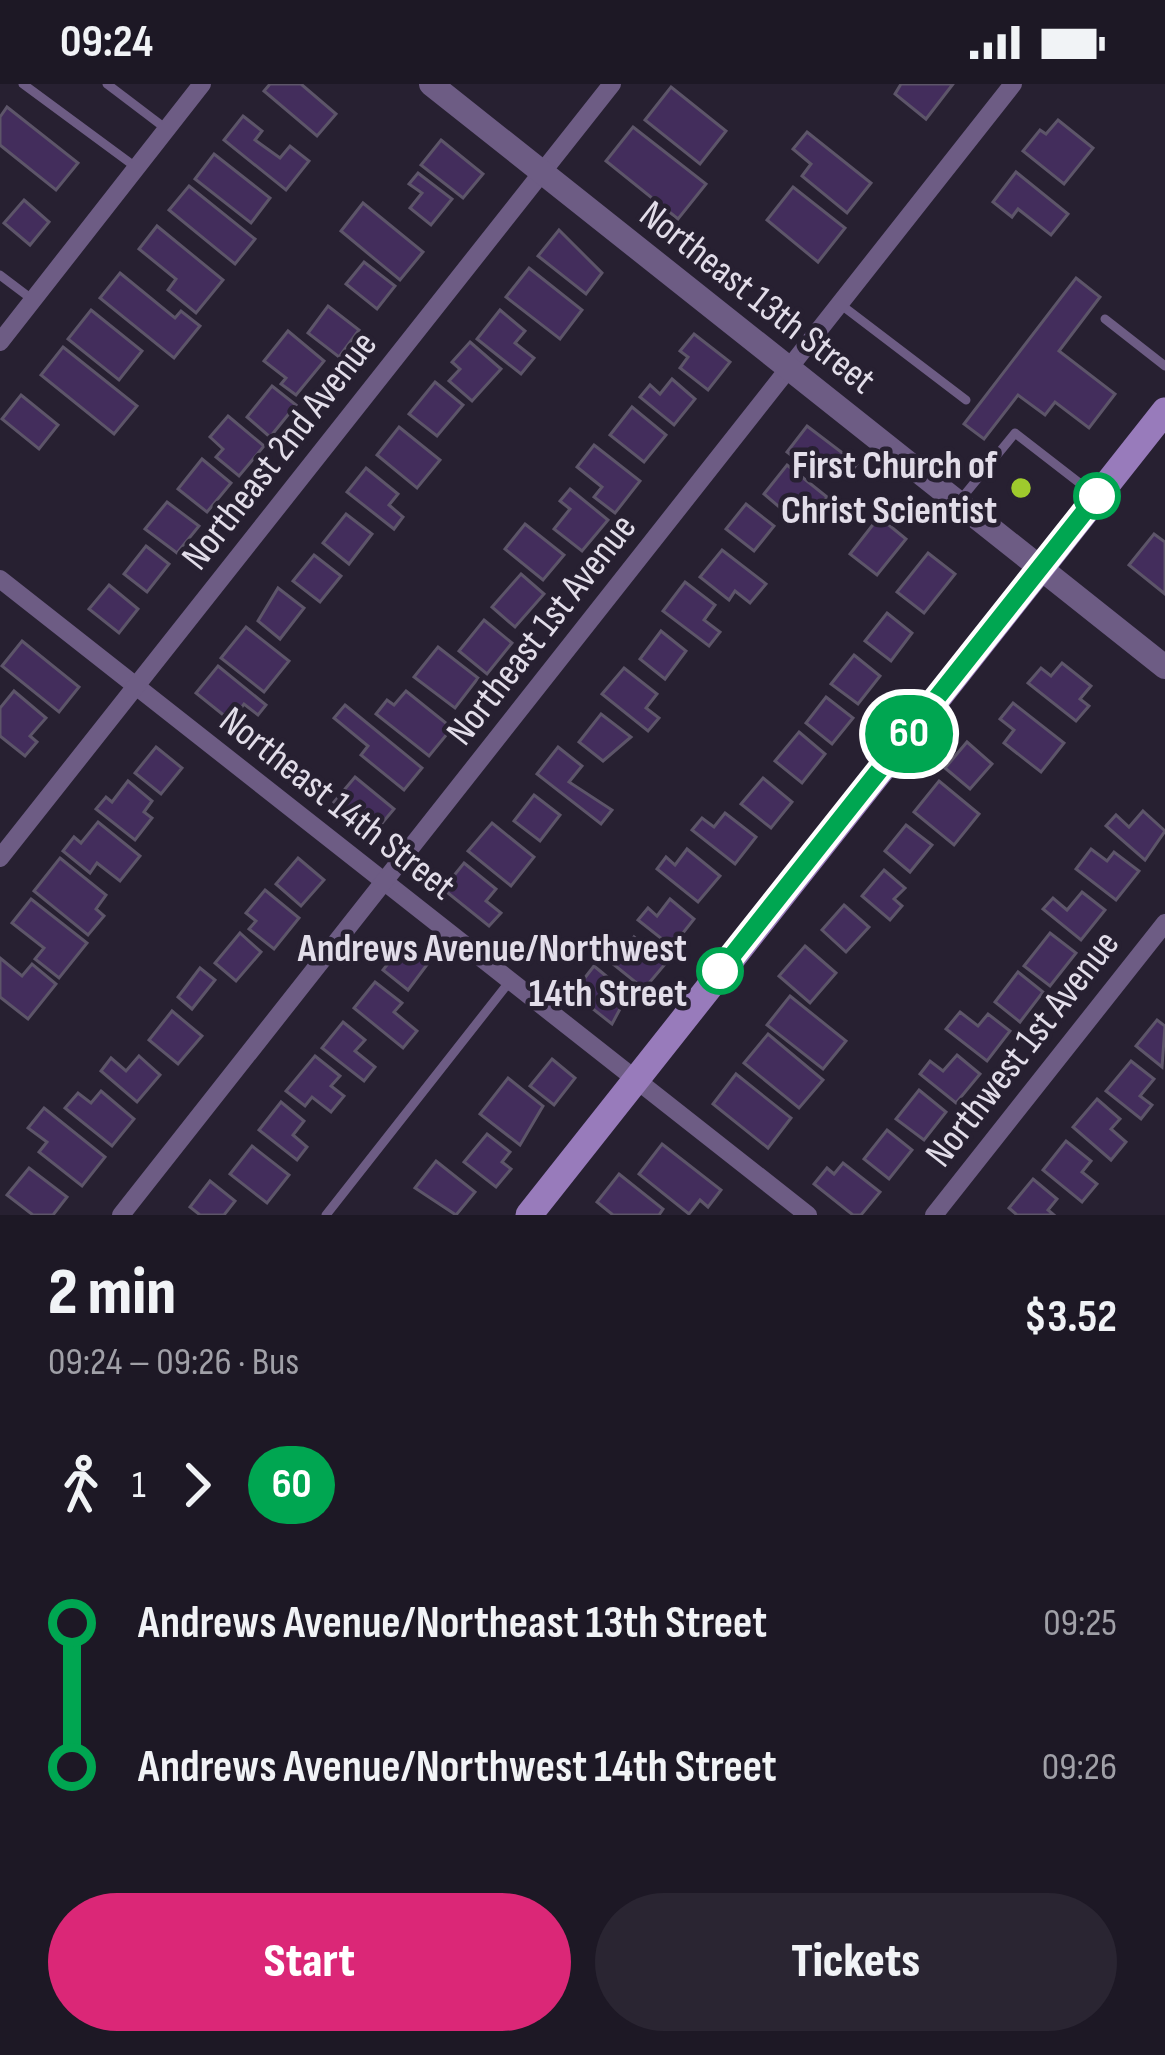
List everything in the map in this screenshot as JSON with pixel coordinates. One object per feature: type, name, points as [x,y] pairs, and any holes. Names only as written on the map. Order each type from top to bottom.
[{"type":"main road","points":[[529,1215],[1165,410]]},
{"type":"street","points":[[0,342],[202,84]]},
{"type":"street","name":"Northeast 13th Street","points":[[430,84],[1165,667]]},
{"type":"street","name":"Northeast 2nd Avenue","points":[[0,858],[612,84]]},
{"type":"street","name":"Northeast 1st Avenue","points":[[121,1215],[1013,84]]},
{"type":"street","name":"Northeast 14th Street","points":[[0,579],[808,1215]]},
{"type":"street","name":"Northwest 1st Avenue","points":[[934,1215],[1165,923]]},
{"type":"lane","points":[[23,84],[137,168]]},
{"type":"lane","points":[[107,84],[166,130]]},
{"type":"lane","points":[[124,97],[134,84]]},
{"type":"lane","points":[[0,275],[33,300]]},
{"type":"lane","points":[[840,304],[966,400]]},
{"type":"lane","points":[[1105,319],[1165,366]]},
{"type":"lane","points":[[958,504],[1015,433],[1097,496]]},
{"type":"lane","points":[[326,1215],[510,981]]},
{"type":"building","points":[[270,84],[301,84],[336,114],[317,136],[264,91]]},
{"type":"building","points":[[901,84],[953,84],[926,119],[895,94]]},
{"type":"building","points":[[671,87],[726,131],[700,164],[645,120]]},
{"type":"building","points":[[7,107],[78,163],[56,190],[0,145],[0,117]]},
{"type":"building","points":[[243,116],[262,131],[255,140],[280,158],[290,146],[309,161],[286,190],[224,140]]},
{"type":"building","points":[[1058,120],[1093,148],[1064,184],[1023,151],[1040,130],[1046,134]]},
{"type":"building","points":[[633,127],[706,184],[678,219],[606,161]]},
{"type":"building","points":[[807,132],[871,183],[847,213],[802,176],[811,164],[793,149]]},
{"type":"building","points":[[441,140],[483,174],[463,198],[421,165]]},
{"type":"building","points":[[214,154],[270,198],[251,223],[195,179]]},
{"type":"building","points":[[1016,172],[1068,214],[1051,235],[1018,209],[1012,217],[993,202]]},
{"type":"building","points":[[418,173],[452,199],[431,225],[410,208],[422,193],[409,184]]},
{"type":"building","points":[[189,186],[255,239],[235,264],[169,210]]},
{"type":"building","points":[[793,187],[845,228],[818,262],[767,220]]},
{"type":"building","points":[[24,200],[49,222],[30,245],[4,223]]},
{"type":"building","points":[[363,203],[423,252],[400,280],[341,231]]},
{"type":"building","points":[[157,226],[223,280],[196,313],[168,290],[176,279],[139,249]]},
{"type":"building","points":[[559,230],[602,273],[586,294],[538,256]]},
{"type":"building","points":[[364,262],[395,286],[377,309],[346,284]]},
{"type":"building","points":[[529,268],[582,310],[560,339],[506,297]]},
{"type":"building","points":[[120,273],[175,318],[181,311],[200,326],[174,358],[100,298]]},
{"type":"building","points":[[1076,278],[1100,297],[1059,351],[1115,394],[1089,428],[1055,402],[1045,415],[1018,395],[984,439],[964,424]]},
{"type":"building","points":[[328,306],[359,330],[339,357],[308,333]]},
{"type":"building","points":[[91,310],[142,351],[119,380],[68,339]]},
{"type":"building","points":[[500,310],[525,331],[515,343],[534,358],[521,374],[477,339]]},
{"type":"building","points":[[288,331],[324,361],[296,395],[281,384],[286,378],[264,361]]},
{"type":"building","points":[[694,334],[730,362],[708,390],[680,368],[688,357],[680,351]]},
{"type":"building","points":[[470,342],[501,369],[472,401],[449,381],[460,369],[452,362]]},
{"type":"building","points":[[63,347],[137,406],[114,434],[41,375]]},
{"type":"building","points":[[672,379],[695,399],[674,425],[640,397],[650,385],[660,394]]},
{"type":"building","points":[[435,382],[463,405],[437,436],[409,414]]},
{"type":"building","points":[[272,386],[296,405],[270,437],[247,417]]},
{"type":"building","points":[[21,395],[58,425],[39,449],[2,419]]},
{"type":"building","points":[[632,407],[666,435],[644,462],[610,435]]},
{"type":"building","points":[[228,416],[264,446],[239,476],[216,457],[223,449],[210,437]]},
{"type":"building","points":[[807,426],[857,464],[846,478],[829,465],[819,477],[787,452]]},
{"type":"building","points":[[399,427],[440,460],[417,488],[377,455]]},
{"type":"building","points":[[594,445],[640,481],[615,513],[594,497],[602,487],[577,467]]},
{"type":"building","points":[[202,459],[231,483],[207,512],[178,489]]},
{"type":"building","points":[[787,465],[827,497],[813,515],[800,505],[791,517],[764,494]]},
{"type":"building","points":[[366,468],[398,494],[389,505],[403,517],[394,529],[347,492]]},
{"type":"building","points":[[570,489],[608,520],[582,551],[554,529],[570,509],[560,501]]},
{"type":"building","points":[[167,502],[199,526],[177,553],[145,529]]},
{"type":"building","points":[[746,504],[774,526],[754,551],[726,529]]},
{"type":"building","points":[[346,514],[372,534],[349,564],[323,543]]},
{"type":"building","points":[[879,517],[906,539],[877,575],[850,554]]},
{"type":"building","points":[[525,524],[564,555],[543,580],[505,549]]},
{"type":"building","points":[[1154,534],[1165,542],[1165,594],[1129,565]]},
{"type":"building","points":[[146,546],[169,564],[147,592],[124,574]]},
{"type":"building","points":[[722,550],[766,584],[750,603],[735,591],[729,600],[700,577]]},
{"type":"building","points":[[928,553],[955,574],[924,613],[897,592]]},
{"type":"building","points":[[314,555],[341,576],[320,602],[293,581]]},
{"type":"building","points":[[521,574],[544,594],[515,627],[492,607]]},
{"type":"building","points":[[685,582],[715,605],[704,620],[720,632],[709,646],[663,611]]},
{"type":"building","points":[[109,585],[138,609],[119,633],[89,609]]},
{"type":"building","points":[[278,588],[304,608],[280,639],[258,621]]},
{"type":"building","points":[[887,613],[912,633],[891,661],[865,641]]},
{"type":"building","points":[[484,620],[512,643],[487,674],[459,651]]},
{"type":"building","points":[[246,627],[289,661],[264,692],[221,658]]},
{"type":"building","points":[[661,631],[686,651],[665,679],[640,659]]},
{"type":"building","points":[[22,641],[79,687],[59,712],[2,666]]},
{"type":"building","points":[[438,647],[478,678],[455,708],[414,677]]},
{"type":"building","points":[[854,655],[880,676],[858,704],[831,684]]},
{"type":"building","points":[[1062,663],[1091,686],[1080,699],[1089,706],[1076,721],[1028,683],[1041,668],[1051,676]]},
{"type":"building","points":[[218,666],[266,705],[258,715],[244,704],[231,721],[196,693]]},
{"type":"building","points":[[624,668],[657,694],[646,708],[659,718],[648,731],[602,694]]},
{"type":"building","points":[[14,691],[46,718],[30,736],[37,742],[25,756],[0,736],[0,708]]},
{"type":"building","points":[[406,691],[452,728],[429,756],[376,714],[387,700],[394,705]]},
{"type":"building","points":[[826,697],[853,718],[832,744],[806,723]]},
{"type":"building","points":[[1013,703],[1064,743],[1041,772],[1004,743],[1014,730],[1000,719]]},
{"type":"building","points":[[345,705],[422,768],[404,790],[361,755],[368,746],[334,718]]},
{"type":"building","points":[[601,714],[631,737],[603,761],[579,742]]},
{"type":"building","points":[[799,732],[825,754],[802,783],[775,761]]},
{"type":"building","points":[[967,742],[992,764],[970,789],[945,768]]},
{"type":"building","points":[[156,747],[182,768],[161,794],[135,773]]},
{"type":"building","points":[[558,747],[582,766],[569,782],[612,810],[601,824],[537,774]]},
{"type":"building","points":[[355,777],[394,809],[373,834],[334,802]]},
{"type":"building","points":[[763,778],[792,802],[771,828],[741,804]]},
{"type":"building","points":[[128,781],[152,801],[144,812],[152,818],[135,840],[96,809],[106,797],[112,802]]},
{"type":"building","points":[[939,781],[979,814],[954,845],[914,812]]},
{"type":"building","points":[[534,795],[560,815],[540,841],[514,821]]},
{"type":"building","points":[[1143,811],[1165,831],[1145,860],[1106,826],[1116,815],[1129,827]]},
{"type":"building","points":[[725,813],[756,837],[735,864],[692,830],[702,818],[714,827]]},
{"type":"building","points":[[98,822],[140,856],[120,881],[97,863],[90,873],[63,851],[74,837],[81,843]]},
{"type":"building","points":[[492,823],[534,857],[511,886],[468,851]]},
{"type":"building","points":[[906,825],[932,845],[910,872],[885,851]]},
{"type":"building","points":[[687,849],[720,876],[698,902],[657,869],[666,857],[675,865]]},
{"type":"building","points":[[1091,849],[1107,861],[1114,852],[1139,871],[1116,900],[1076,869]]},
{"type":"building","points":[[60,858],[106,895],[96,909],[104,916],[88,935],[34,891]]},
{"type":"building","points":[[298,858],[324,880],[301,906],[276,884]]},
{"type":"building","points":[[464,863],[496,889],[486,901],[501,913],[489,926],[443,889]]},
{"type":"building","points":[[884,870],[905,888],[894,899],[902,906],[890,920],[862,896]]},
{"type":"building","points":[[265,890],[299,918],[274,949],[249,929],[256,921],[246,913]]},
{"type":"building","points":[[1082,892],[1105,910],[1081,940],[1043,909],[1053,898],[1067,910]]},
{"type":"building","points":[[31,899],[87,943],[59,978],[35,959],[44,948],[12,923]]},
{"type":"building","points":[[670,899],[694,919],[672,947],[638,920],[648,908],[657,916]]},
{"type":"building","points":[[844,905],[869,927],[846,952],[822,930]]},
{"type":"building","points":[[240,933],[261,952],[236,981],[215,963]]},
{"type":"building","points":[[1050,933],[1076,953],[1050,986],[1024,966]]},
{"type":"building","points":[[634,937],[666,963],[644,989],[613,964]]},
{"type":"building","points":[[404,943],[429,962],[408,990],[383,970]]},
{"type":"building","points":[[805,946],[836,973],[810,1003],[779,976]]},
{"type":"building","points":[[0,958],[22,976],[32,964],[56,984],[28,1019],[0,997]]},
{"type":"building","points":[[594,966],[628,994],[612,1024],[573,993]]},
{"type":"building","points":[[200,968],[215,980],[192,1009],[178,997]]},
{"type":"building","points":[[1018,972],[1043,992],[1020,1022],[995,1002]]},
{"type":"building","points":[[375,982],[402,1003],[394,1012],[417,1031],[403,1048],[354,1008]]},
{"type":"building","points":[[790,996],[846,1041],[823,1069],[767,1025]]},
{"type":"building","points":[[172,1011],[202,1036],[178,1064],[149,1040]]},
{"type":"building","points":[[960,1012],[978,1026],[988,1014],[1010,1031],[987,1061],[946,1029]]},
{"type":"building","points":[[1157,1020],[1165,1026],[1162,1067],[1136,1046]]},
{"type":"building","points":[[343,1022],[365,1040],[355,1051],[375,1067],[364,1081],[322,1048]]},
{"type":"building","points":[[768,1034],[823,1080],[799,1108],[744,1063]]},
{"type":"building","points":[[957,1055],[980,1074],[956,1103],[920,1074],[930,1061],[943,1071]]},
{"type":"building","points":[[139,1056],[160,1075],[137,1102],[101,1071],[111,1058],[126,1071]]},
{"type":"building","points":[[315,1056],[340,1076],[331,1086],[344,1096],[331,1112],[312,1097],[305,1106],[286,1091]]},
{"type":"building","points":[[552,1059],[575,1078],[554,1105],[530,1086]]},
{"type":"building","points":[[1131,1061],[1154,1079],[1140,1096],[1152,1105],[1141,1119],[1106,1091]]},
{"type":"building","points":[[736,1074],[791,1118],[768,1148],[713,1104]]},
{"type":"building","points":[[508,1078],[543,1106],[520,1145],[480,1114]]},
{"type":"building","points":[[919,1090],[946,1112],[924,1140],[896,1119]]},
{"type":"building","points":[[101,1091],[134,1119],[112,1146],[65,1108],[78,1093],[91,1103]]},
{"type":"building","points":[[1097,1099],[1120,1119],[1111,1129],[1126,1142],[1111,1160],[1073,1127]]},
{"type":"building","points":[[281,1102],[304,1121],[293,1135],[307,1147],[297,1160],[259,1130]]},
{"type":"building","points":[[44,1108],[105,1157],[82,1186],[39,1152],[47,1142],[28,1128]]},
{"type":"building","points":[[887,1130],[912,1150],[889,1179],[864,1159]]},
{"type":"building","points":[[487,1134],[510,1152],[502,1162],[511,1169],[496,1187],[464,1162]]},
{"type":"building","points":[[1066,1141],[1091,1161],[1082,1172],[1097,1184],[1082,1202],[1043,1170]]},
{"type":"building","points":[[662,1144],[721,1190],[708,1207],[700,1200],[689,1214],[639,1174]]},
{"type":"building","points":[[252,1146],[289,1175],[267,1203],[230,1174]]},
{"type":"building","points":[[436,1161],[475,1192],[456,1215],[415,1188]]},
{"type":"building","points":[[843,1163],[880,1192],[861,1215],[853,1215],[814,1184],[827,1168],[834,1174]]},
{"type":"building","points":[[29,1168],[67,1197],[53,1215],[33,1215],[7,1195]]},
{"type":"building","points":[[619,1174],[663,1209],[659,1215],[613,1215],[597,1202]]},
{"type":"building","points":[[1033,1179],[1057,1199],[1048,1210],[1054,1215],[1017,1215],[1009,1208]]},
{"type":"building","points":[[210,1181],[235,1201],[224,1215],[200,1215],[190,1207]]},
{"type":"bus line","name":"60","points":[[720,971],[1097,496]]},
{"type":"place","name":"First Church of Christ Scientist","points":[[1021,488]]},
{"type":"place","name":"Andrews Avenue/Northwest 14th Street","points":[[720,971]]}]
